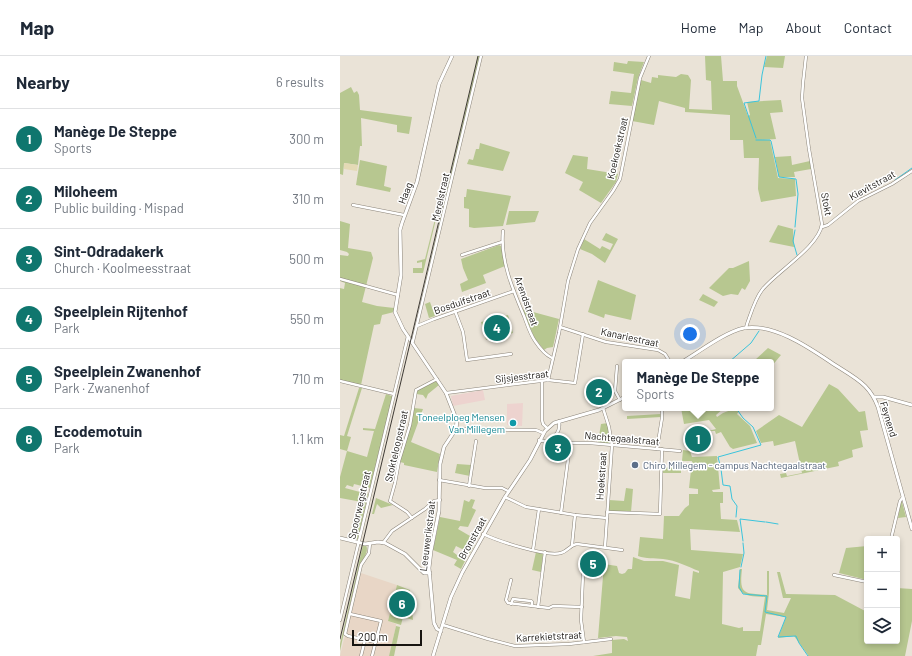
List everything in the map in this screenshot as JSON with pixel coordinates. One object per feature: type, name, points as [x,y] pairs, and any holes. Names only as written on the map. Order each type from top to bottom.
[{"type":"street","name":"Haag","points":[[452,56],[439,84],[418,182],[404,215],[400,230],[401,275],[395,312],[408,335],[446,393],[456,418],[457,427]]},
{"type":"street","name":"Merelstraat","points":[[413,342],[481,56]]},
{"type":"street","name":"Koekoekstraat","points":[[548,380],[560,327],[568,281],[585,232],[620,179],[640,78],[649,56]]},
{"type":"street","name":"Stokt","points":[[746,328],[762,291],[808,247],[822,228],[802,98],[802,83],[806,56]]},
{"type":"street","name":"Kievitstraat","points":[[822,228],[828,225],[858,201],[892,184],[912,171]]},
{"type":"street","points":[[353,205],[404,215]]},
{"type":"street","name":"Arendstraat","points":[[503,231],[502,242],[507,269],[514,291],[532,337],[535,342],[552,358]]},
{"type":"street","points":[[462,256],[502,242]]},
{"type":"street","points":[[340,279],[398,295]]},
{"type":"street","name":"Bosduifstraat","points":[[416,326],[514,291]]},
{"type":"street","points":[[455,311],[463,332],[467,360],[511,354]]},
{"type":"street","name":"Kanariestraat","points":[[560,327],[606,342],[658,350],[665,354],[668,359]]},
{"type":"street","points":[[687,359],[729,333],[746,328]]},
{"type":"street","name":"Feynend","points":[[746,328],[761,329],[784,335],[803,344],[860,381],[868,389],[876,401],[912,529]]},
{"type":"street","name":"Sijsjesstraat","points":[[446,393],[548,380],[575,383],[583,334]]},
{"type":"street","name":"Spoorwegstraat","points":[[340,620],[360,542],[408,335]]},
{"type":"street","points":[[542,381],[542,420],[543,424],[547,428],[559,421],[603,408],[620,400],[615,391],[617,366]]},
{"type":"street","name":"Stokteloopstraat","points":[[412,518],[407,512],[391,502],[390,499],[399,461],[410,425],[416,390],[437,379]]},
{"type":"street","points":[[340,381],[394,394]]},
{"type":"street","points":[[874,397],[880,396],[912,405]]},
{"type":"street","points":[[876,401],[885,398]]},
{"type":"street","name":"Hoekstraat","points":[[603,408],[609,427],[612,445],[605,547]]},
{"type":"street","points":[[657,449],[662,411]]},
{"type":"street","points":[[539,440],[547,442],[557,434],[560,427],[559,421]]},
{"type":"street","points":[[457,427],[464,429],[536,430],[543,433]]},
{"type":"street","name":"Leeuwerikstraat","points":[[442,628],[437,629],[433,617],[430,558],[439,516],[439,480],[443,451],[457,427]]},
{"type":"street","name":"Bronstraat","points":[[433,656],[456,584],[504,497],[530,460],[539,440],[547,428]]},
{"type":"street","points":[[557,434],[569,452],[561,513]]},
{"type":"street","points":[[469,486],[476,441]]},
{"type":"street","name":"Nachtegaalstraat","points":[[564,443],[569,442],[680,451]]},
{"type":"street","points":[[607,512],[660,514],[662,450]]},
{"type":"street","points":[[439,480],[469,486],[502,488],[508,491]]},
{"type":"street","points":[[892,536],[900,502],[903,496]]},
{"type":"street","points":[[504,497],[521,506],[561,513],[607,518]]},
{"type":"street","points":[[383,543],[392,531],[424,510],[434,501],[440,500]]},
{"type":"street","points":[[533,550],[539,509]]},
{"type":"street","points":[[572,545],[576,515]]},
{"type":"street","points":[[483,534],[520,548],[545,552],[562,553],[572,545],[577,544],[622,550]]},
{"type":"street","points":[[340,538],[360,542],[383,543],[405,554],[424,573],[430,573]]},
{"type":"street","points":[[369,543],[369,553],[361,565],[345,634],[376,642]]},
{"type":"street","points":[[538,607],[545,552]]},
{"type":"street","points":[[584,571],[581,620],[584,642]]},
{"type":"street","points":[[834,575],[864,581]]},
{"type":"street","points":[[511,580],[506,600],[506,602],[511,604],[549,608],[553,606],[582,607]]},
{"type":"street","points":[[350,614],[381,621],[372,656]]},
{"type":"street","name":"Karrekietstraat","points":[[442,628],[515,646],[533,646],[611,639]]},
{"type":"street","points":[[361,656],[365,640]]},
{"type":"shaded area","points":[[483,390],[485,400],[453,406],[451,396]]},
{"type":"shaded area","points":[[523,403],[522,426],[507,425],[507,404]]},
{"type":"shaded area","points":[[361,573],[397,585],[388,621],[396,624],[389,656],[340,656]]},
{"type":"green space","points":[[478,56],[480,56],[421,301]]},
{"type":"green space","points":[[705,56],[721,56],[723,81],[737,81],[737,86],[748,116],[750,115],[747,102],[781,100],[783,112],[770,113],[776,139],[761,140],[770,140],[778,178],[795,179],[796,196],[761,202],[758,189],[759,158],[744,158],[743,140],[730,140],[730,115],[685,112],[685,108],[659,101],[654,125],[632,121],[641,80],[651,83],[652,77],[658,78],[658,75],[676,77],[681,74],[688,75],[691,80],[689,109],[712,110],[711,81],[706,80]]},
{"type":"green space","points":[[767,56],[785,56],[783,68],[764,67]]},
{"type":"green space","points":[[628,61],[644,62],[638,78],[632,106],[609,104],[611,91],[631,93],[634,74],[613,71],[614,62],[627,64]]},
{"type":"green space","points":[[351,87],[354,93],[357,91],[359,95],[360,110],[412,117],[409,134],[397,132],[397,125],[361,118],[362,146],[360,146],[358,165],[344,163],[343,175],[340,174],[340,93]]},
{"type":"green space","points":[[480,143],[510,152],[503,171],[467,164],[469,159],[473,160],[476,149],[479,149]]},
{"type":"green space","points":[[573,155],[588,157],[587,169],[618,174],[616,182],[601,203],[579,190],[583,182],[565,173]]},
{"type":"green space","points":[[791,156],[792,165],[810,161],[811,169],[794,172],[795,177],[779,177],[775,157]]},
{"type":"green space","points":[[360,160],[387,166],[384,186],[391,188],[390,192],[356,185]]},
{"type":"green space","points":[[467,189],[511,196],[503,226],[469,227],[469,209],[464,208],[464,197],[466,197]]},
{"type":"green space","points":[[509,211],[539,211],[535,222],[506,225]]},
{"type":"green space","points":[[435,219],[423,273],[413,273],[413,268],[422,268],[422,262],[417,263],[417,261],[425,259]]},
{"type":"green space","points":[[340,221],[350,224],[348,248],[371,252],[373,258],[362,302],[394,308],[394,312],[382,315],[380,324],[374,325],[361,385],[340,380],[340,288],[344,289],[345,283],[340,281],[340,255],[348,256],[349,254],[340,250]]},
{"type":"green space","points":[[778,225],[793,229],[794,247],[769,242]]},
{"type":"green space","points":[[606,233],[618,239],[605,263],[592,254],[580,249],[584,239],[600,249],[602,246],[610,250],[613,244],[602,240]]},
{"type":"green space","points":[[499,245],[501,246],[505,266],[483,275],[486,283],[462,292],[460,284],[468,280],[461,259]]},
{"type":"green space","points":[[749,261],[750,281],[745,290],[742,288],[738,295],[731,294],[723,296],[709,288],[729,268],[733,268]]},
{"type":"green space","points":[[598,280],[636,295],[631,320],[605,314],[604,318],[588,312]]},
{"type":"green space","points":[[703,294],[718,302],[714,307],[699,300]]},
{"type":"green space","points":[[430,302],[435,316],[429,318],[425,304]]},
{"type":"green space","points":[[522,309],[559,319],[553,347],[544,350],[534,337]]},
{"type":"green space","points":[[508,315],[513,333],[486,340],[481,322]]},
{"type":"green space","points":[[768,348],[781,355],[774,363],[774,359],[756,359]]},
{"type":"green space","points":[[436,381],[439,385],[428,394],[426,399],[423,395],[416,394],[418,390]]},
{"type":"green space","points":[[829,384],[838,389],[859,412],[865,411],[868,430],[860,431],[863,447],[852,450],[853,457],[838,462],[839,466],[781,478],[780,474],[786,473],[787,476],[802,473],[795,441],[774,446],[773,441],[761,443],[756,431],[779,415],[802,427]]},
{"type":"green space","points":[[359,388],[362,388],[347,436],[351,437],[347,451],[340,449],[340,435],[344,436]]},
{"type":"green space","points":[[386,394],[392,396],[370,488],[354,484],[353,487],[347,485],[345,488],[360,492],[360,494],[368,494],[358,539],[355,539],[359,514],[362,514],[363,509],[361,508],[362,502],[340,498],[340,477],[347,451],[367,457],[374,431],[363,430],[363,428],[375,429]]},
{"type":"green space","points":[[414,408],[423,409],[411,442],[440,454],[437,472],[404,465],[404,463],[400,462]]},
{"type":"green space","points":[[682,411],[721,411],[716,415],[717,417],[728,411],[739,411],[737,414],[750,426],[757,443],[733,449],[730,447],[721,432],[716,434],[715,431],[708,431],[716,429],[709,420],[684,424]]},
{"type":"green space","points":[[661,414],[661,417],[627,419],[627,416]]},
{"type":"green space","points":[[608,423],[610,442],[608,444],[598,442],[601,424]]},
{"type":"green space","points":[[683,450],[690,451],[692,457],[717,456],[720,489],[712,490],[713,492],[723,492],[723,503],[720,503],[721,519],[737,520],[740,532],[690,529],[691,550],[743,554],[740,567],[723,572],[722,624],[739,628],[743,627],[743,631],[760,631],[765,597],[750,596],[740,591],[738,588],[740,569],[742,569],[741,584],[745,591],[753,594],[767,595],[767,571],[769,571],[767,610],[784,613],[791,598],[783,598],[777,572],[780,572],[786,594],[835,595],[864,610],[864,644],[900,644],[900,588],[912,589],[912,621],[905,656],[808,656],[794,636],[778,638],[786,617],[766,614],[761,645],[758,645],[756,656],[593,656],[612,653],[612,640],[624,639],[628,641],[627,637],[616,636],[598,638],[604,564],[617,566],[619,573],[622,574],[628,569],[632,569],[633,557],[644,561],[663,561],[679,565],[675,596],[690,599],[693,571],[699,573],[699,571],[673,561],[638,556],[640,537],[663,539],[664,516],[679,516],[689,505],[689,494],[698,494],[698,489],[689,488],[692,461],[682,461]]},
{"type":"green space","points":[[457,464],[471,465],[470,476],[455,473]]},
{"type":"green space","points":[[663,467],[681,468],[681,473],[662,473]]},
{"type":"green space","points":[[626,488],[633,489],[631,512],[608,512],[609,500],[624,501]]},
{"type":"green space","points":[[376,498],[393,505],[381,508],[377,504],[374,514],[372,514]]},
{"type":"green space","points":[[471,499],[475,500],[472,508],[476,510],[468,527],[460,526],[458,529],[470,536],[468,540],[475,544],[470,553],[456,546],[453,552],[465,561],[461,569],[454,565],[457,560],[433,550],[440,517],[460,521],[464,500],[469,502]]},
{"type":"green space","points":[[901,502],[906,517],[898,518]]},
{"type":"green space","points":[[363,545],[366,545],[367,551],[359,568],[340,651],[340,644]]},
{"type":"green space","points":[[864,546],[864,579],[839,573],[846,548]]},
{"type":"green space","points":[[536,552],[543,553],[541,572],[532,570]]},
{"type":"green space","points":[[584,558],[603,560],[602,577],[584,577],[586,569],[583,568]]},
{"type":"green space","points":[[397,585],[410,590],[413,620],[403,617],[401,625],[388,621]]},
{"type":"green space","points":[[396,626],[400,627],[394,656],[389,656]]},
{"type":"sand","points":[[344,163],[358,165],[357,171],[344,169]]},
{"type":"waterway","points":[[756,138],[744,103],[759,101],[766,56]]},
{"type":"waterway","points":[[756,140],[771,141],[779,177],[796,179],[798,194],[795,227]]},
{"type":"waterway","points":[[895,180],[912,168]]},
{"type":"waterway","points":[[795,230],[793,241],[797,255]]},
{"type":"waterway","points":[[732,359],[751,343],[759,331]]},
{"type":"waterway","points":[[736,517],[737,506],[732,499],[730,486],[723,485],[718,457],[761,445],[753,427],[738,411]]},
{"type":"waterway","points":[[743,541],[740,519],[765,522]]},
{"type":"waterway","points":[[766,522],[778,524]]},
{"type":"waterway","points":[[741,567],[744,553],[743,543]]},
{"type":"waterway","points":[[740,570],[739,587],[743,594],[767,596],[765,612],[786,617],[778,637],[796,636],[808,656]]},
{"type":"railway","points":[[340,639],[478,56]]},
{"type":"place","name":"Speelplein Rijtenhof","points":[[497,328]]},
{"type":"place","name":"Miloheem","points":[[599,392]]},
{"type":"place","name":"Toneelploeg Mensen Van Millegem","points":[[513,423]]},
{"type":"place","name":"Manège De Steppe","points":[[698,439]]},
{"type":"place","name":"Sint-Odradakerk","points":[[558,448]]},
{"type":"place","name":"Chiro Millegem - campus Nachtegaalstraat","points":[[635,465]]},
{"type":"place","name":"Speelplein Zwanenhof","points":[[593,564]]},
{"type":"place","name":"Ecodemotuin","points":[[402,604]]}]
